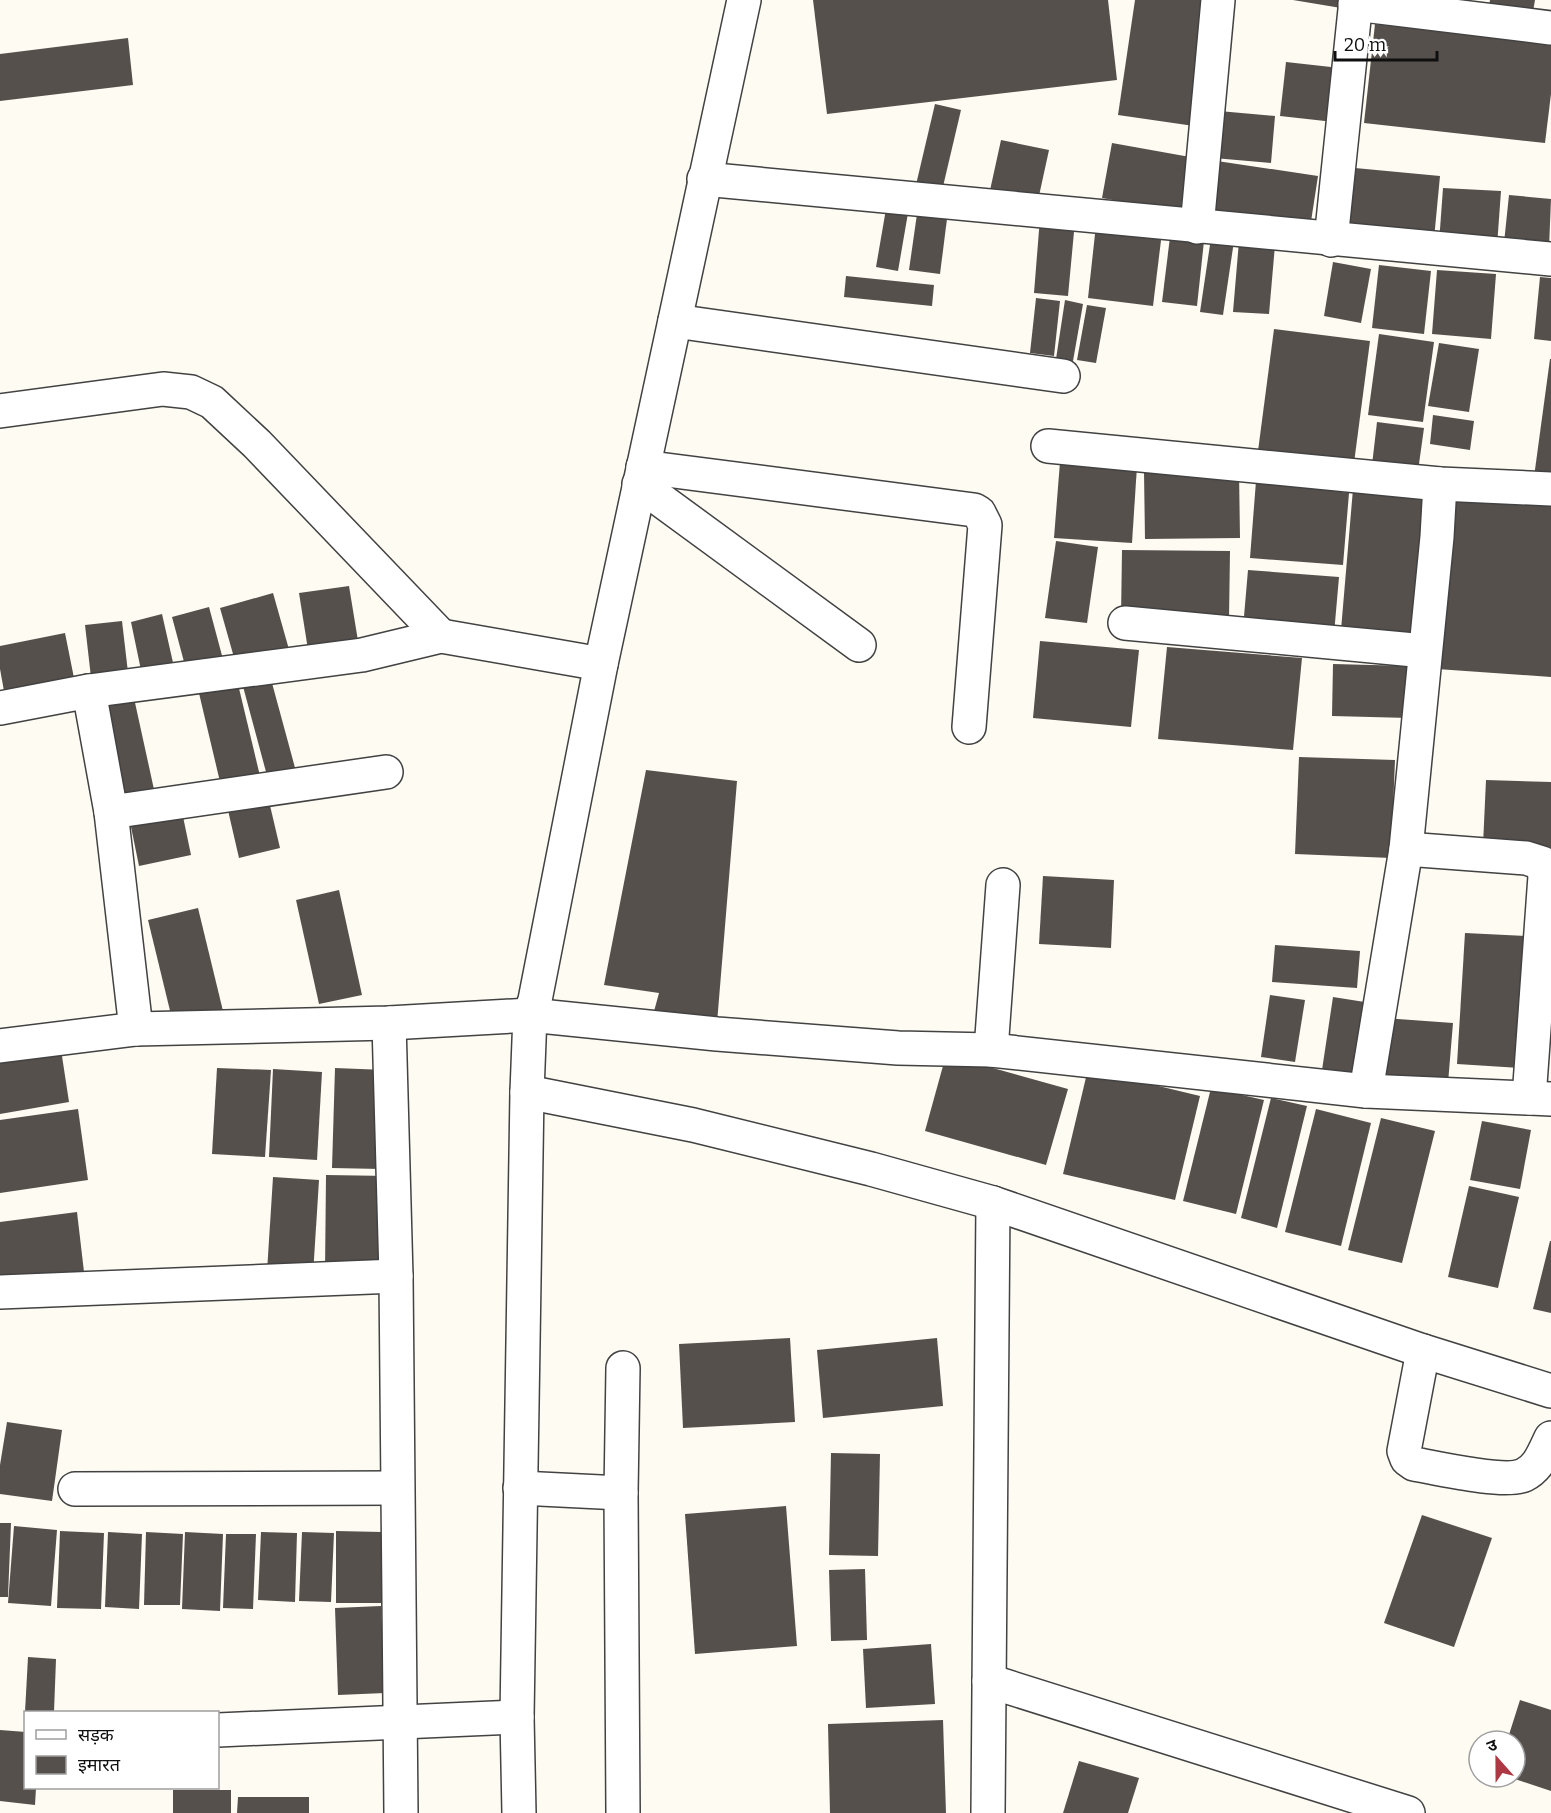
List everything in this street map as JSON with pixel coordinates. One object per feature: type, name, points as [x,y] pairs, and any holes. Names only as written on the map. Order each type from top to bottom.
[{"type":"street","points":[[519,1813],[517,1717],[520,1488],[527,1092],[531,1015],[601,664],[744,0]]},
{"type":"street","points":[[1197,227],[1218,0]]},
{"type":"street","points":[[1331,240],[1355,2],[1551,28]]},
{"type":"street","points":[[704,179],[1551,259]]},
{"type":"street","points":[[675,321],[1063,376]]},
{"type":"street","points":[[0,411],[163,389],[191,392],[212,402],[257,444],[441,636]]},
{"type":"street","points":[[1048,446],[1440,484],[1551,489]]},
{"type":"street","points":[[641,476],[859,645]]},
{"type":"street","points":[[641,476],[962,509],[979,513],[985,525],[969,727]]},
{"type":"street","points":[[1366,1091],[1406,849],[1437,537],[1440,484]]},
{"type":"street","points":[[1125,623],[1425,651]]},
{"type":"street","points":[[0,708],[89,691],[362,655],[441,636],[601,664]]},
{"type":"street","points":[[89,691],[111,812],[136,1029]]},
{"type":"street","points":[[111,812],[386,772]]},
{"type":"street","points":[[0,1046],[136,1029],[389,1023],[531,1015],[717,1034],[897,1048],[991,1050],[1366,1091],[1540,1099],[1545,876],[1542,863],[1526,858],[1406,849]]},
{"type":"street","points":[[991,1050],[1003,885]]},
{"type":"street","points":[[389,1023],[396,1276],[401,1813]]},
{"type":"street","points":[[527,1092],[693,1125],[871,1169],[993,1203],[1424,1352],[1551,1391]]},
{"type":"street","points":[[988,1813],[993,1203]]},
{"type":"street","points":[[0,1292],[396,1276]]},
{"type":"street","points":[[1424,1352],[1404,1451],[1407,1460],[1414,1464],[1508,1479],[1524,1475],[1538,1464],[1551,1438]]},
{"type":"street","points":[[623,1368],[621,1493],[623,1813]]},
{"type":"street","points":[[75,1489],[398,1488]]},
{"type":"street","points":[[520,1488],[621,1493]]},
{"type":"street","points":[[989,1681],[1408,1813]]},
{"type":"street","points":[[219,1730],[517,1717]]},
{"type":"building","points":[[813,0],[1108,0],[1117,80],[827,114]]},
{"type":"building","points":[[1135,0],[1212,0],[1194,126],[1118,115]]},
{"type":"building","points":[[1293,0],[1342,0],[1341,8]]},
{"type":"building","points":[[1490,0],[1535,0],[1532,17],[1488,10]]},
{"type":"building","points":[[1375,24],[1551,43],[1551,94],[1545,143],[1364,123]]},
{"type":"building","points":[[128,38],[133,85],[0,101],[0,54]]},
{"type":"building","points":[[1286,62],[1340,68],[1334,122],[1280,116]]},
{"type":"building","points":[[935,104],[961,110],[941,195],[915,189]]},
{"type":"building","points":[[1219,111],[1275,116],[1271,163],[1214,158]]},
{"type":"building","points":[[1001,140],[1049,150],[1037,205],[989,195]]},
{"type":"building","points":[[1112,143],[1190,157],[1180,212],[1102,198]]},
{"type":"building","points":[[1217,161],[1318,176],[1310,228],[1210,214]]},
{"type":"building","points":[[1355,168],[1440,176],[1434,239],[1349,231]]},
{"type":"building","points":[[1443,188],[1501,191],[1497,246],[1439,243]]},
{"type":"building","points":[[1509,195],[1551,199],[1549,248],[1504,243]]},
{"type":"building","points":[[918,207],[948,211],[940,274],[909,270]]},
{"type":"building","points":[[886,209],[908,213],[898,271],[876,267]]},
{"type":"building","points":[[1040,218],[1075,221],[1068,296],[1034,293]]},
{"type":"building","points":[[1096,225],[1162,232],[1153,306],[1088,298]]},
{"type":"building","points":[[1170,237],[1204,241],[1197,306],[1162,302]]},
{"type":"building","points":[[1211,238],[1234,241],[1223,315],[1200,312]]},
{"type":"building","points":[[1239,241],[1275,245],[1269,314],[1233,312]]},
{"type":"building","points":[[1333,262],[1371,269],[1361,323],[1324,316]]},
{"type":"building","points":[[1379,265],[1431,271],[1424,334],[1372,328]]},
{"type":"building","points":[[1437,270],[1496,274],[1491,339],[1432,334]]},
{"type":"building","points":[[846,276],[934,285],[932,306],[844,297]]},
{"type":"building","points":[[1540,277],[1551,278],[1551,341],[1534,339]]},
{"type":"building","points":[[1036,298],[1060,301],[1054,356],[1030,353]]},
{"type":"building","points":[[1065,300],[1083,304],[1073,361],[1056,359]]},
{"type":"building","points":[[1087,305],[1106,308],[1096,363],[1077,360]]},
{"type":"building","points":[[1274,329],[1370,341],[1354,463],[1258,451]]},
{"type":"building","points":[[1379,334],[1434,342],[1423,422],[1368,415]]},
{"type":"building","points":[[1439,343],[1479,349],[1469,412],[1428,406]]},
{"type":"building","points":[[1551,359],[1551,479],[1534,477]]},
{"type":"building","points":[[1433,415],[1474,421],[1470,450],[1430,444]]},
{"type":"building","points":[[1377,422],[1424,428],[1418,471],[1372,465]]},
{"type":"building","points":[[1060,462],[1137,466],[1132,543],[1054,538]]},
{"type":"building","points":[[1239,471],[1240,538],[1145,539],[1144,472]]},
{"type":"building","points":[[1256,481],[1349,493],[1343,565],[1250,558]]},
{"type":"building","points":[[1353,489],[1427,493],[1414,636],[1341,630]]},
{"type":"building","points":[[1449,500],[1551,506],[1551,677],[1437,669]]},
{"type":"building","points":[[1056,541],[1098,547],[1087,623],[1045,618]]},
{"type":"building","points":[[1122,550],[1230,551],[1229,619],[1121,618]]},
{"type":"building","points":[[1248,570],[1339,577],[1334,634],[1243,628]]},
{"type":"building","points":[[349,586],[359,647],[309,656],[299,593]]},
{"type":"building","points":[[273,593],[290,653],[237,668],[220,608]]},
{"type":"building","points":[[209,607],[224,663],[187,673],[172,617]]},
{"type":"building","points":[[162,614],[174,667],[142,675],[131,622]]},
{"type":"building","points":[[122,621],[129,681],[92,686],[85,625]]},
{"type":"building","points":[[65,633],[76,688],[6,702],[0,669],[0,646]]},
{"type":"building","points":[[1040,641],[1139,650],[1131,727],[1033,718]]},
{"type":"building","points":[[1167,647],[1302,658],[1293,750],[1158,739]]},
{"type":"building","points":[[1333,664],[1411,666],[1409,718],[1332,716]]},
{"type":"building","points":[[269,672],[297,775],[269,783],[241,679]]},
{"type":"building","points":[[237,680],[260,776],[221,786],[198,689]]},
{"type":"building","points":[[132,689],[155,794],[125,801],[102,696]]},
{"type":"building","points":[[1299,757],[1395,760],[1391,858],[1295,854]]},
{"type":"building","points":[[646,770],[737,781],[717,1023],[653,1015],[659,993],[604,985]]},
{"type":"building","points":[[1486,780],[1551,782],[1551,847],[1483,845]]},
{"type":"building","points":[[268,797],[280,848],[239,858],[227,806]]},
{"type":"building","points":[[181,807],[191,855],[139,866],[129,817]]},
{"type":"building","points":[[1043,876],[1114,880],[1111,948],[1039,944]]},
{"type":"building","points":[[339,890],[362,995],[319,1004],[296,900]]},
{"type":"building","points":[[198,908],[223,1011],[173,1023],[148,920]]},
{"type":"building","points":[[1465,933],[1528,936],[1520,1068],[1457,1064]]},
{"type":"building","points":[[1275,945],[1360,951],[1357,988],[1272,982]]},
{"type":"building","points":[[1270,995],[1305,1000],[1295,1062],[1261,1057]]},
{"type":"building","points":[[1333,997],[1371,1003],[1363,1076],[1322,1070]]},
{"type":"building","points":[[1384,1018],[1453,1023],[1448,1083],[1379,1079]]},
{"type":"building","points":[[60,1043],[69,1102],[0,1114],[0,1053]]},
{"type":"building","points":[[946,1055],[1068,1089],[1046,1165],[925,1131]]},
{"type":"building","points":[[217,1068],[271,1070],[265,1157],[212,1154]]},
{"type":"building","points":[[335,1068],[385,1070],[381,1169],[332,1168]]},
{"type":"building","points":[[273,1069],[322,1072],[317,1160],[269,1157]]},
{"type":"building","points":[[1088,1069],[1200,1096],[1175,1200],[1063,1174]]},
{"type":"building","points":[[1211,1088],[1264,1100],[1236,1214],[1183,1201]]},
{"type":"building","points":[[1271,1098],[1307,1106],[1277,1228],[1241,1218]]},
{"type":"building","points":[[78,1109],[88,1180],[0,1193],[0,1120]]},
{"type":"building","points":[[1316,1109],[1371,1123],[1341,1246],[1285,1232]]},
{"type":"building","points":[[1381,1118],[1435,1131],[1402,1263],[1348,1250]]},
{"type":"building","points":[[1482,1121],[1531,1130],[1520,1189],[1470,1180]]},
{"type":"building","points":[[326,1175],[389,1176],[388,1272],[325,1271]]},
{"type":"building","points":[[273,1177],[319,1180],[313,1275],[267,1272]]},
{"type":"building","points":[[1469,1186],[1519,1197],[1498,1288],[1448,1277]]},
{"type":"building","points":[[77,1212],[84,1272],[0,1283],[0,1222]]},
{"type":"building","points":[[1551,1241],[1551,1313],[1533,1309]]},
{"type":"building","points":[[790,1338],[795,1422],[683,1428],[679,1344]]},
{"type":"building","points":[[937,1338],[943,1406],[823,1418],[817,1350]]},
{"type":"building","points":[[7,1422],[62,1430],[52,1501],[0,1494],[0,1465]]},
{"type":"building","points":[[831,1453],[880,1454],[878,1556],[829,1555]]},
{"type":"building","points":[[786,1506],[797,1646],[695,1654],[685,1514]]},
{"type":"building","points":[[1422,1515],[1492,1538],[1454,1647],[1384,1623]]},
{"type":"building","points":[[0,1523],[11,1523],[8,1597],[0,1597]]},
{"type":"building","points":[[14,1526],[57,1530],[51,1606],[8,1603]]},
{"type":"building","points":[[60,1531],[104,1533],[101,1609],[57,1608]]},
{"type":"building","points":[[336,1531],[382,1532],[382,1603],[336,1603]]},
{"type":"building","points":[[108,1532],[142,1534],[139,1609],[105,1607]]},
{"type":"building","points":[[146,1532],[183,1534],[180,1605],[144,1605]]},
{"type":"building","points":[[185,1532],[223,1534],[220,1611],[182,1609]]},
{"type":"building","points":[[261,1532],[297,1533],[295,1602],[258,1600]]},
{"type":"building","points":[[302,1532],[334,1533],[331,1602],[299,1601]]},
{"type":"building","points":[[226,1534],[256,1534],[253,1609],[223,1608]]},
{"type":"building","points":[[865,1569],[867,1640],[831,1641],[829,1570]]},
{"type":"building","points":[[381,1606],[385,1693],[338,1695],[335,1608]]},
{"type":"building","points":[[931,1644],[935,1704],[866,1708],[863,1649]]},
{"type":"building","points":[[28,1657],[56,1659],[54,1711],[25,1711]]},
{"type":"building","points":[[1520,1700],[1551,1710],[1551,1791],[1527,1783],[1527,1729],[1511,1729]]},
{"type":"building","points":[[943,1720],[946,1813],[830,1813],[828,1724]]},
{"type":"building","points":[[0,1730],[24,1732],[24,1789],[36,1789],[35,1805],[0,1801]]},
{"type":"building","points":[[1079,1761],[1139,1778],[1128,1813],[1063,1813]]},
{"type":"building","points":[[173,1790],[231,1790],[231,1813],[173,1813]]},
{"type":"building","points":[[238,1797],[309,1797],[309,1813],[237,1813]]}]
